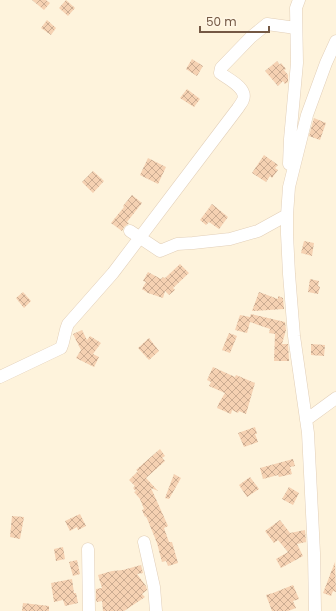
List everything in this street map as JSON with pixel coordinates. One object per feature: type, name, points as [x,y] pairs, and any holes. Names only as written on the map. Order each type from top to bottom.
[{"type":"street","points":[[299,0],[296,8],[297,64],[290,140],[287,248],[293,320],[308,433],[314,553],[315,611]]},
{"type":"street","points":[[0,378],[61,348],[68,324],[113,273],[134,235],[243,100],[244,95],[242,89],[220,73],[221,68],[251,37],[267,24],[296,28]]},
{"type":"street","points":[[288,187],[307,116],[326,63],[336,41]]},
{"type":"street","points":[[134,235],[160,251],[176,244],[230,239],[258,231],[288,215]]},
{"type":"street","points":[[306,420],[336,398]]},
{"type":"street","points":[[144,542],[154,587],[156,611]]},
{"type":"street","points":[[88,549],[89,611]]},
{"type":"building","points":[[32,0],[46,0],[50,3],[44,10]]},
{"type":"building","points":[[66,0],[75,8],[68,16],[59,8]]},
{"type":"building","points":[[47,20],[56,28],[51,35],[41,28]]},
{"type":"building","points":[[192,59],[203,66],[197,76],[186,69]]},
{"type":"building","points":[[277,61],[286,69],[284,70],[288,75],[288,82],[285,84],[283,81],[278,86],[265,71]]},
{"type":"building","points":[[187,89],[200,99],[194,107],[180,98]]},
{"type":"building","points":[[314,118],[326,123],[320,140],[309,136]]},
{"type":"building","points":[[264,155],[278,165],[275,168],[278,170],[272,178],[270,176],[266,182],[252,173]]},
{"type":"building","points":[[148,158],[166,167],[158,184],[140,175]]},
{"type":"building","points":[[93,171],[104,181],[93,193],[82,182]]},
{"type":"building","points":[[132,195],[142,203],[122,231],[111,223]]},
{"type":"building","points":[[212,204],[228,217],[219,229],[209,222],[206,225],[200,220]]},
{"type":"building","points":[[304,241],[314,243],[312,256],[301,253]]},
{"type":"building","points":[[180,264],[189,273],[173,288],[175,290],[169,295],[165,291],[163,298],[148,293],[142,289],[146,282],[143,281],[148,272],[161,279],[163,277],[165,278]]},
{"type":"building","points":[[310,279],[319,281],[318,286],[320,287],[318,294],[308,292]]},
{"type":"building","points":[[23,292],[31,301],[24,308],[16,298]]},
{"type":"building","points":[[259,292],[278,299],[278,296],[283,298],[284,309],[252,311]]},
{"type":"building","points":[[251,314],[285,322],[286,330],[282,344],[288,344],[289,361],[274,361],[275,334],[269,333],[270,329],[250,322],[247,333],[235,330],[240,315],[250,317]]},
{"type":"building","points":[[82,330],[87,340],[90,336],[101,343],[93,354],[99,357],[94,367],[76,358],[81,350],[73,334]]},
{"type":"building","points":[[229,333],[237,336],[230,353],[222,350]]},
{"type":"building","points":[[149,338],[159,351],[149,360],[138,348]]},
{"type":"building","points":[[311,344],[325,345],[324,356],[311,355]]},
{"type":"building","points":[[213,367],[235,377],[236,375],[255,383],[246,414],[239,411],[238,413],[232,410],[231,414],[217,408],[225,393],[209,386],[211,382],[207,380]]},
{"type":"building","points":[[255,427],[257,434],[255,434],[258,442],[244,447],[238,433]]},
{"type":"building","points":[[160,449],[165,456],[162,458],[165,461],[146,478],[158,491],[151,488],[168,526],[164,528],[169,542],[172,542],[178,563],[168,566],[166,561],[162,562],[157,543],[142,510],[144,509],[140,499],[134,492],[136,491],[133,488],[135,486],[129,480],[138,471],[136,470]]},
{"type":"building","points":[[293,459],[295,466],[290,467],[292,474],[279,477],[278,475],[263,479],[260,468]]},
{"type":"building","points":[[174,474],[181,478],[169,499],[165,498]]},
{"type":"building","points":[[250,477],[259,489],[247,497],[239,485]]},
{"type":"building","points":[[289,487],[299,493],[293,505],[282,499]]},
{"type":"building","points":[[80,514],[86,526],[78,530],[77,527],[70,531],[65,521]]},
{"type":"building","points":[[12,516],[24,517],[20,539],[10,537]]},
{"type":"building","points":[[280,520],[290,533],[305,530],[306,542],[297,544],[303,556],[281,568],[276,559],[288,552],[278,540],[274,543],[265,531]]},
{"type":"building","points":[[63,547],[65,559],[56,561],[54,549]]},
{"type":"building","points":[[77,560],[80,574],[73,576],[69,562]]},
{"type":"building","points":[[335,562],[336,592],[333,591],[331,596],[323,593]]},
{"type":"building","points":[[141,565],[143,573],[137,574],[146,586],[147,590],[142,594],[145,597],[124,611],[103,611],[102,601],[97,602],[96,600],[96,589],[102,588],[98,575]]},
{"type":"building","points":[[72,579],[74,593],[76,593],[78,603],[65,606],[63,600],[54,602],[51,583]]},
{"type":"building","points":[[293,585],[299,599],[293,601],[296,608],[288,611],[272,611],[266,595]]},
{"type":"building","points":[[23,603],[49,606],[49,611],[22,611]]}]
